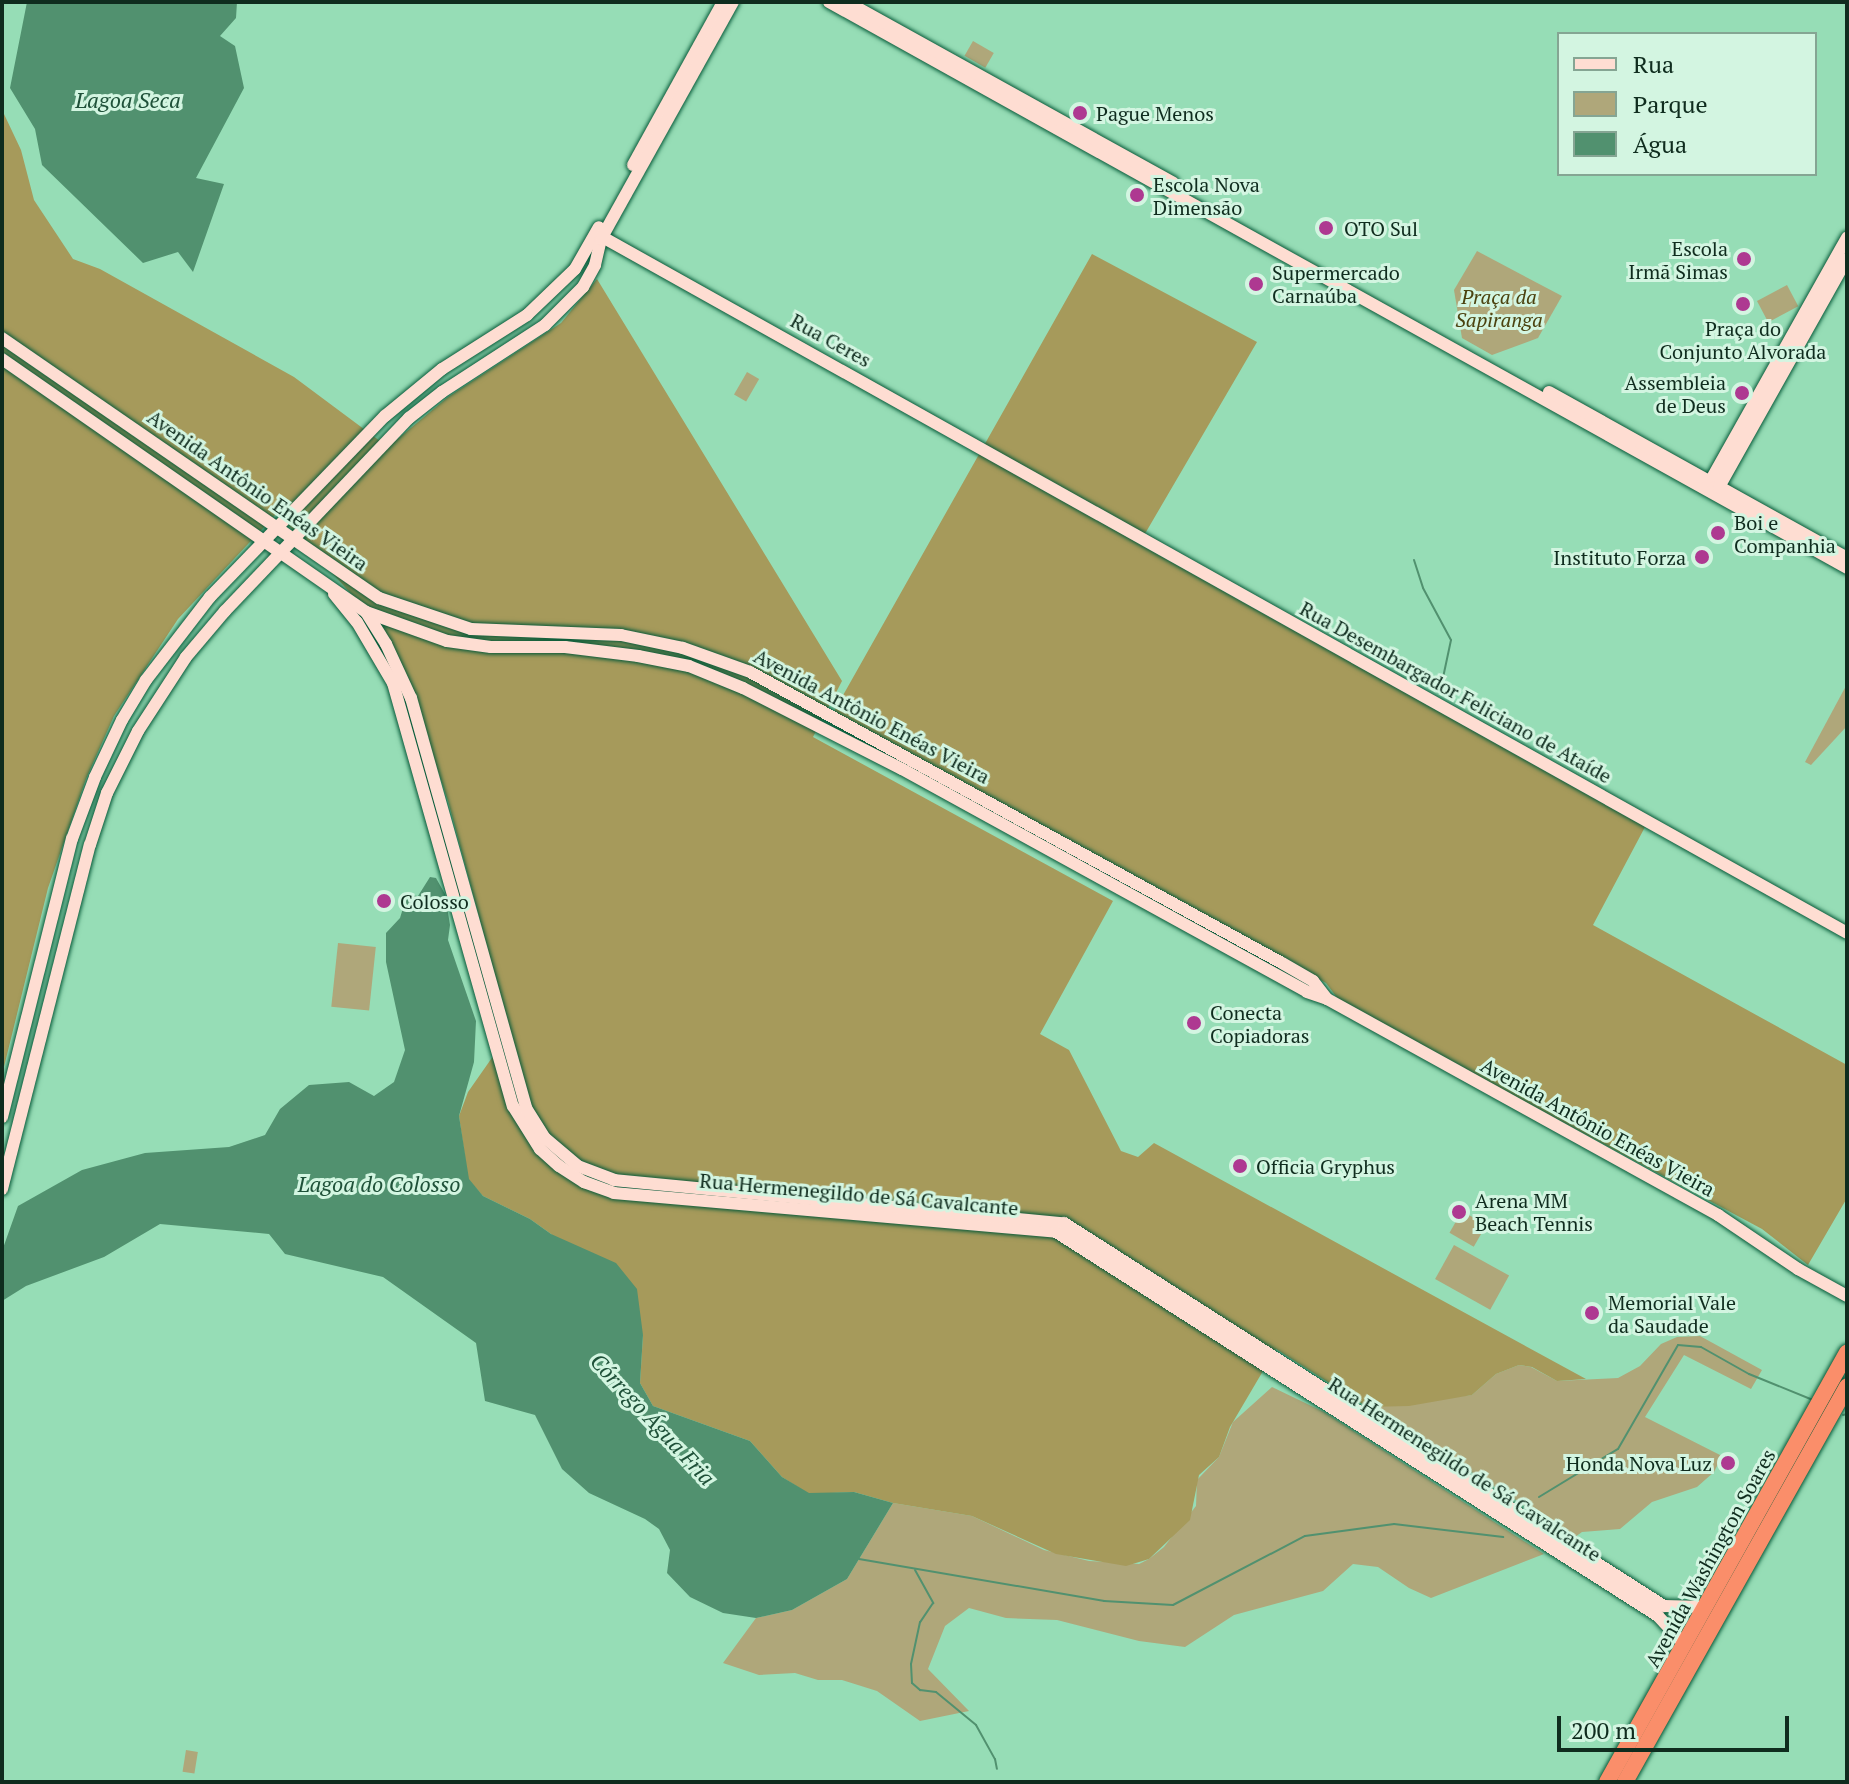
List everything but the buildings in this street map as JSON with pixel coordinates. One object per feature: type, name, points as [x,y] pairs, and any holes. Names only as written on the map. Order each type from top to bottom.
[{"type":"highway","name":"Avenida Washington Soares","points":[[1607,1782],[1847,1352]]},
{"type":"highway","name":"Avenida Washington Soares","points":[[1625,1782],[1847,1386]]},
{"type":"street","points":[[2,1189],[69,921],[107,793],[138,731],[186,657],[281,550],[409,418],[567,306],[591,275],[598,255],[596,238],[723,2]]},
{"type":"street","points":[[2,1117],[72,839],[95,777],[122,720],[171,645],[265,540],[398,402],[536,307],[575,269],[733,2]]},
{"type":"street","points":[[829,2],[1847,558]]},
{"type":"street","points":[[847,2],[1712,486],[1847,568]]},
{"type":"street","name":"Rua Ceres","points":[[596,238],[789,339],[1046,486]]},
{"type":"street","points":[[1712,486],[1847,238]]},
{"type":"street","points":[[1712,486],[1847,259]]},
{"type":"street","name":"Avenida Antônio Enéas Vieira","points":[[2,338],[379,598],[471,629],[621,635],[683,648],[773,682],[1282,963],[1313,981],[1327,999]]},
{"type":"street","name":"Avenida Antônio Enéas Vieira","points":[[2,359],[366,612],[447,641],[491,647],[603,651],[675,662],[711,674],[784,707],[1307,992],[1327,999],[1718,1215],[1798,1269],[1847,1296]]},
{"type":"street","name":"Rua Desembargador Feliciano de Ataíde","points":[[1046,486],[1844,931]]},
{"type":"street","name":"Rua Hermenegildo de Sá Cavalcante","points":[[319,577],[357,622],[393,683],[513,1106],[540,1149],[559,1166],[584,1182],[614,1193],[1056,1232],[1661,1611]]},
{"type":"street","name":"Rua Hermenegildo de Sá Cavalcante","points":[[366,612],[386,644],[411,698],[526,1108],[545,1138],[563,1155],[586,1170],[614,1180],[1064,1223],[1661,1611],[1684,1644]]},
{"type":"street","points":[[1661,1611],[1706,1607]]},
{"type":"green space","points":[[973,41],[994,53],[985,68],[964,56]]},
{"type":"green space","name":"Praça da Sapiranga","points":[[1477,251],[1562,296],[1538,338],[1492,355],[1462,338],[1454,290]]},
{"type":"green space","points":[[1787,285],[1798,306],[1768,322],[1757,301]]},
{"type":"green space","points":[[747,372],[759,379],[746,402],[734,395]]},
{"type":"green space","points":[[1847,684],[1847,726],[1811,765],[1805,762]]},
{"type":"green space","points":[[338,943],[376,947],[369,1011],[331,1007]]},
{"type":"green space","points":[[1462,1211],[1486,1225],[1474,1247],[1450,1233]]},
{"type":"green space","points":[[1454,1245],[1509,1276],[1490,1310],[1435,1279]]},
{"type":"green space","points":[[1700,1336],[1762,1370],[1751,1389],[1684,1355],[1645,1417],[1722,1456],[1714,1472],[1697,1487],[1652,1502],[1620,1529],[1582,1532],[1575,1537],[1367,1407],[1472,1395],[1496,1374],[1519,1365],[1531,1367],[1557,1381],[1618,1378],[1640,1366],[1661,1344],[1677,1337]]},
{"type":"green space","points":[[1272,1387],[1324,1412],[1544,1554],[1431,1598],[1409,1588],[1378,1567],[1353,1564],[1323,1591],[1234,1615],[1185,1647],[1139,1641],[1057,1620],[1006,1618],[969,1608],[945,1626],[928,1669],[969,1711],[920,1721],[877,1691],[842,1680],[818,1680],[795,1673],[759,1675],[723,1663],[756,1618],[792,1610],[847,1579],[893,1503],[972,1516],[1044,1550],[1089,1561],[1139,1564],[1149,1559],[1164,1547],[1196,1506],[1197,1480],[1219,1457],[1233,1422]]},
{"type":"green space","points":[[186,1750],[198,1752],[194,1774],[183,1772]]},
{"type":"shaded area","points":[[4,114],[21,150],[34,200],[73,259],[100,269],[294,377],[388,447],[448,397],[561,323],[597,279],[842,681],[813,737],[1113,901],[1040,1034],[1069,1050],[1121,1151],[1138,1157],[1154,1143],[1586,1379],[1557,1381],[1532,1367],[1519,1365],[1496,1374],[1472,1395],[1409,1406],[1367,1407],[1276,1349],[1230,1427],[1219,1457],[1199,1475],[1190,1520],[1149,1559],[1126,1566],[1056,1554],[972,1516],[893,1503],[854,1492],[809,1494],[782,1477],[750,1441],[653,1406],[640,1383],[643,1335],[551,1234],[530,1219],[483,1196],[468,1179],[459,1116],[468,1092],[510,1032],[448,801],[407,677],[378,623],[277,513],[178,619],[114,716],[86,779],[48,888],[2,1075]]},
{"type":"shaded area","points":[[1092,254],[1257,342],[1139,544],[1645,827],[1593,925],[1847,1065],[1847,1198],[1808,1265],[1762,1229],[1341,1003],[1326,983],[833,713]]},
{"type":"water","name":"Lagoa Seca","points":[[27,2],[237,2],[236,18],[220,36],[235,46],[244,88],[196,178],[224,184],[193,272],[178,252],[143,263],[42,165],[35,129],[10,88]]},
{"type":"water","name":"Lagoa do Colosso","points":[[430,877],[436,878],[445,894],[450,925],[448,940],[476,1021],[474,1062],[459,1116],[469,1179],[483,1196],[530,1219],[551,1234],[616,1263],[637,1289],[643,1335],[640,1383],[653,1406],[750,1441],[782,1477],[809,1493],[854,1492],[893,1503],[847,1579],[792,1610],[756,1618],[723,1613],[690,1597],[667,1573],[670,1550],[659,1529],[645,1519],[589,1493],[562,1469],[535,1415],[485,1401],[476,1343],[383,1277],[285,1254],[269,1234],[160,1224],[104,1257],[26,1286],[2,1301],[2,1251],[18,1206],[82,1170],[145,1153],[229,1147],[265,1135],[280,1109],[309,1085],[349,1082],[374,1096],[394,1082],[405,1050],[386,962],[386,933],[400,918],[407,895],[418,896]]},
{"type":"waterway","points":[[1414,560],[1423,588],[1451,640],[1441,687]]},
{"type":"waterway","name":"Córrego Água Fria","points":[[1539,1497],[1618,1449],[1678,1345],[1701,1347],[1749,1374],[1813,1400]]},
{"type":"waterway","name":"Córrego Água Fria","points":[[1843,1415],[1847,1414]]},
{"type":"waterway","name":"Córrego Água Fria","points":[[859,1559],[1104,1601],[1173,1605],[1305,1536],[1394,1524],[1503,1537]]},
{"type":"waterway","points":[[915,1570],[933,1603],[920,1622],[911,1664],[912,1683],[920,1690],[936,1692],[976,1725],[995,1759],[997,1769]]},
{"type":"place","name":"Pague Menos","points":[[1080,113]]},
{"type":"place","name":"Escola Nova Dimensão","points":[[1137,195]]},
{"type":"place","name":"OTO Sul","points":[[1326,228]]},
{"type":"place","name":"Escola Irmã Simas","points":[[1744,259]]},
{"type":"place","name":"Supermercado Carnaúba","points":[[1256,284]]},
{"type":"place","name":"Praça do Conjunto Alvorada","points":[[1743,304]]},
{"type":"place","name":"Assembleia de Deus","points":[[1742,393]]},
{"type":"place","name":"Boi e Companhia","points":[[1718,533]]},
{"type":"place","name":"Instituto Forza","points":[[1702,557]]},
{"type":"place","name":"Colosso","points":[[384,901]]},
{"type":"place","name":"Conecta Copiadoras","points":[[1194,1023]]},
{"type":"place","name":"Officia Gryphus","points":[[1240,1166]]},
{"type":"place","name":"Arena MM Beach Tennis","points":[[1459,1212]]},
{"type":"place","name":"Memorial Vale da Saudade","points":[[1592,1313]]},
{"type":"place","name":"Honda Nova Luz","points":[[1728,1463]]}]
